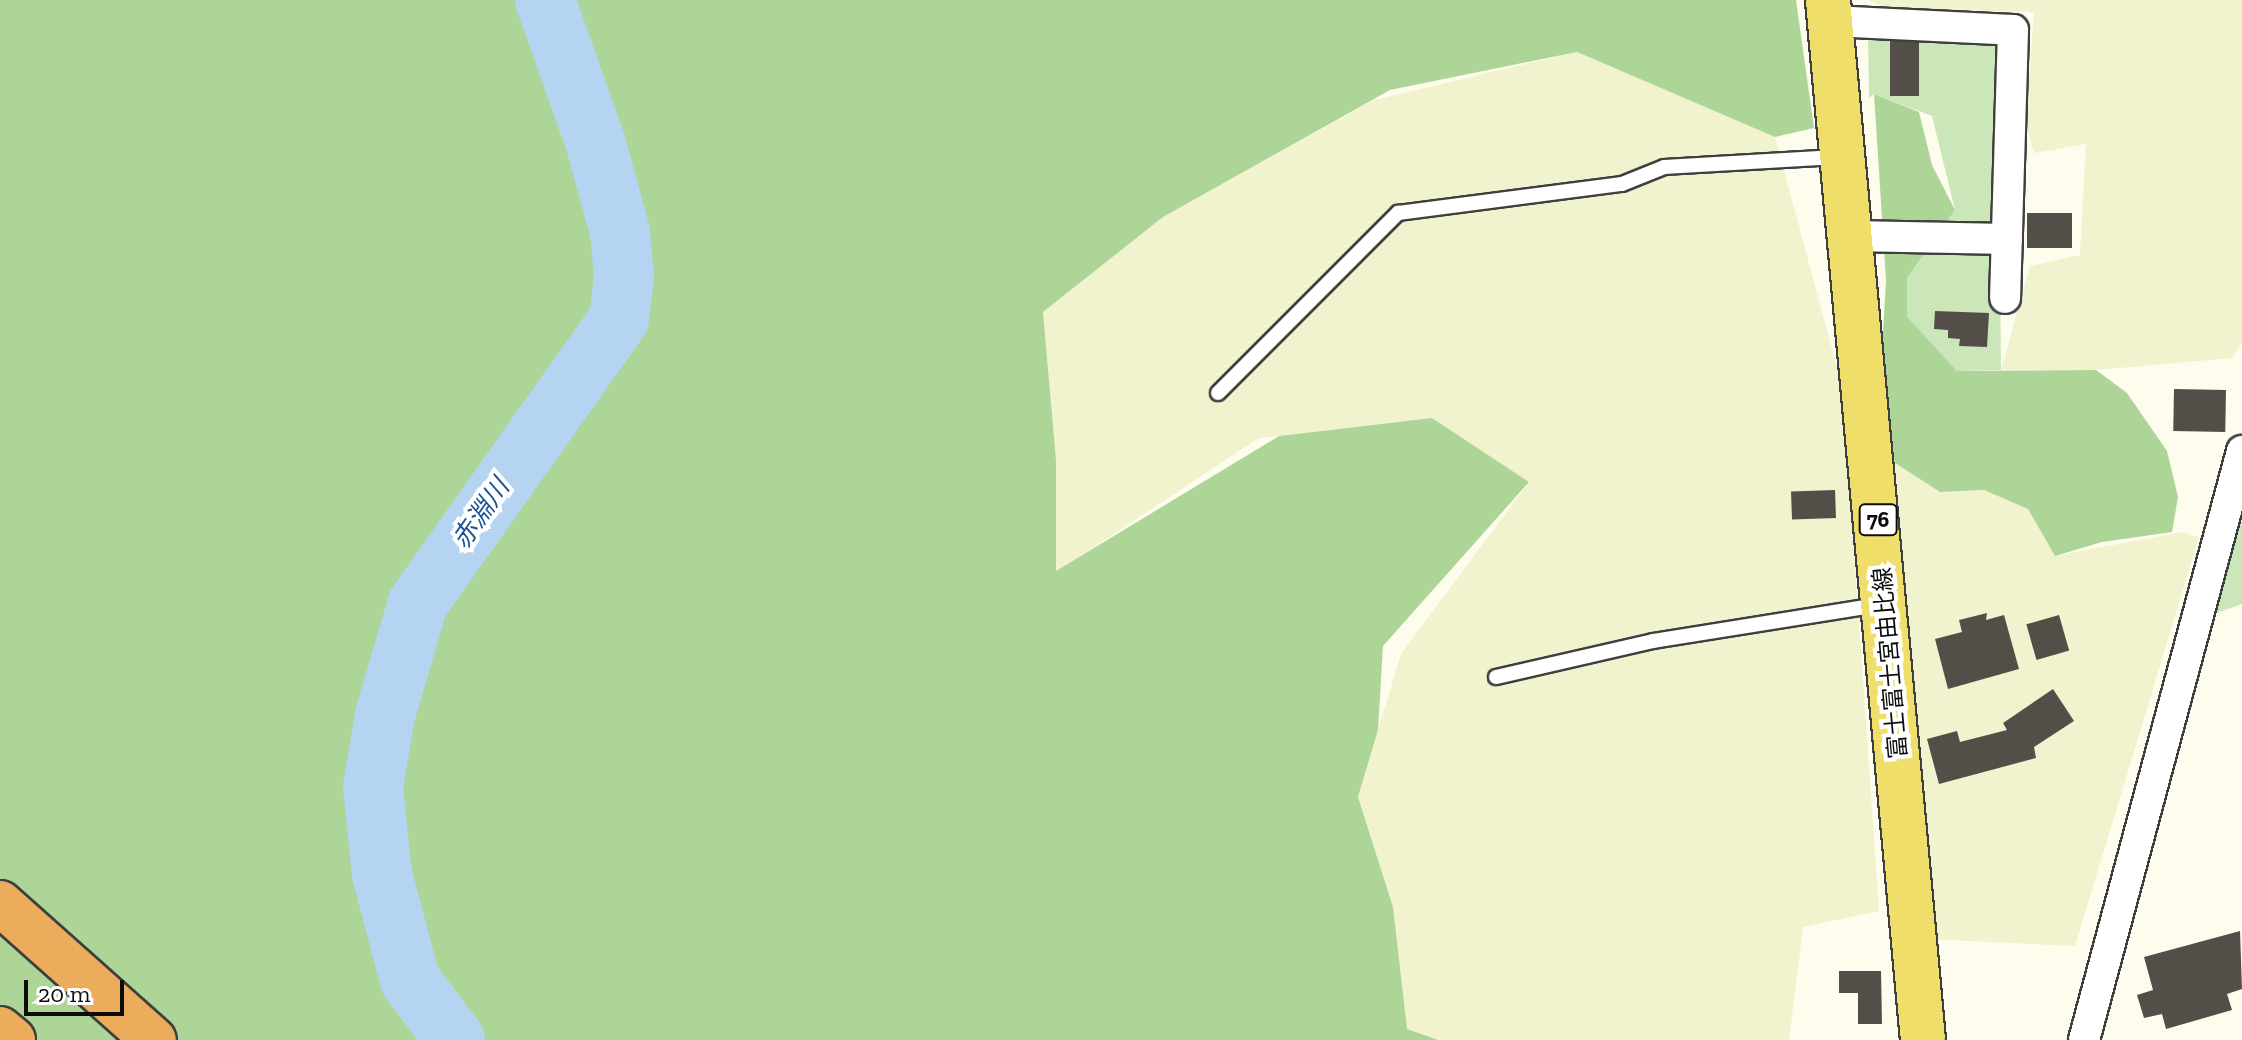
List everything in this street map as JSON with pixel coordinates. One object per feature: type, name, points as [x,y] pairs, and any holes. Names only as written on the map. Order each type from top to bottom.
[{"type":"highway","points":[[0,903],[154,1040]]},
{"type":"highway","points":[[0,1029],[13,1040]]},
{"type":"main road","name":"富士富士宮由比線","points":[[1830,10],[1846,157],[1923,1040]]},
{"type":"street","points":[[1830,10],[2013,30],[2005,298]]},
{"type":"street","points":[[1853,236],[2007,239]]},
{"type":"street","points":[[2084,1040],[2242,451]]},
{"type":"lane","points":[[1218,393],[1398,213],[1622,184],[1664,167],[1846,157]]},
{"type":"lane","points":[[1496,677],[1653,641],[1885,603]]},
{"type":"green space","points":[[0,0],[1796,0],[1814,128],[1775,137],[1577,52],[1390,90],[1163,217],[1043,312],[1056,460],[1056,571],[1279,436],[1432,418],[1529,482],[1383,646],[1378,730],[1358,797],[1393,907],[1407,1029],[1438,1040],[0,1040]]},
{"type":"green space","points":[[1869,0],[2242,0],[2242,343],[2232,358],[2096,370],[2001,370],[2030,266],[2080,255],[2086,144],[2034,153],[2026,123],[2034,12],[1885,8]]},
{"type":"green space","points":[[1868,34],[1998,43],[2001,370],[1957,371],[1906,317],[1907,278],[1955,210],[1932,116],[1874,94],[1869,98]]},
{"type":"green space","points":[[1577,52],[1775,137],[1843,390],[1879,911],[1803,927],[1789,1040],[1407,1040],[1393,907],[1358,797],[1401,654],[1529,482],[1432,418],[1259,438],[1056,572],[1056,460],[1043,312],[1163,217],[1374,100]]},
{"type":"green space","points":[[1874,94],[1919,112],[1932,165],[1955,210],[1907,278],[1907,317],[1957,371],[2096,370],[2127,393],[2167,451],[2178,497],[2172,532],[2102,542],[2055,556],[2028,509],[1984,490],[1940,492],[1895,463],[1879,402],[1886,280]]},
{"type":"green space","points":[[1895,463],[1940,492],[1984,490],[2028,509],[2055,556],[2182,532],[2199,537],[2075,946],[1926,939]]},
{"type":"green space","points":[[2242,520],[2242,604],[2206,617]]},
{"type":"building","points":[[1890,36],[1919,36],[1919,96],[1890,96]]},
{"type":"building","points":[[2027,213],[2072,213],[2072,248],[2027,248]]},
{"type":"building","points":[[1935,311],[1989,313],[1987,347],[1959,346],[1960,339],[1948,338],[1948,330],[1934,329]]},
{"type":"building","points":[[2174,389],[2226,390],[2225,432],[2173,431]]},
{"type":"building","points":[[1835,490],[1836,518],[1792,520],[1791,492]]},
{"type":"building","points":[[1987,613],[1986,620],[2004,615],[2019,669],[1948,689],[1935,639],[1962,632],[1959,620]]},
{"type":"building","points":[[2059,615],[2069,651],[2037,660],[2026,624]]},
{"type":"building","points":[[2053,689],[2074,721],[2034,747],[2036,758],[1939,784],[1927,739],[1957,731],[1960,742],[2007,730],[2003,723]]},
{"type":"building","points":[[2240,931],[2242,989],[2227,994],[2232,1010],[2166,1029],[2162,1014],[2144,1018],[2137,995],[2153,990],[2144,957]]},
{"type":"building","points":[[1839,971],[1881,971],[1882,1024],[1858,1024],[1858,993],[1839,993]]},
{"type":"waterway","name":"赤淵川","points":[[455,1040],[410,980],[382,874],[373,787],[385,715],[418,603],[619,319],[624,277],[620,232],[596,144],[545,0]]}]
